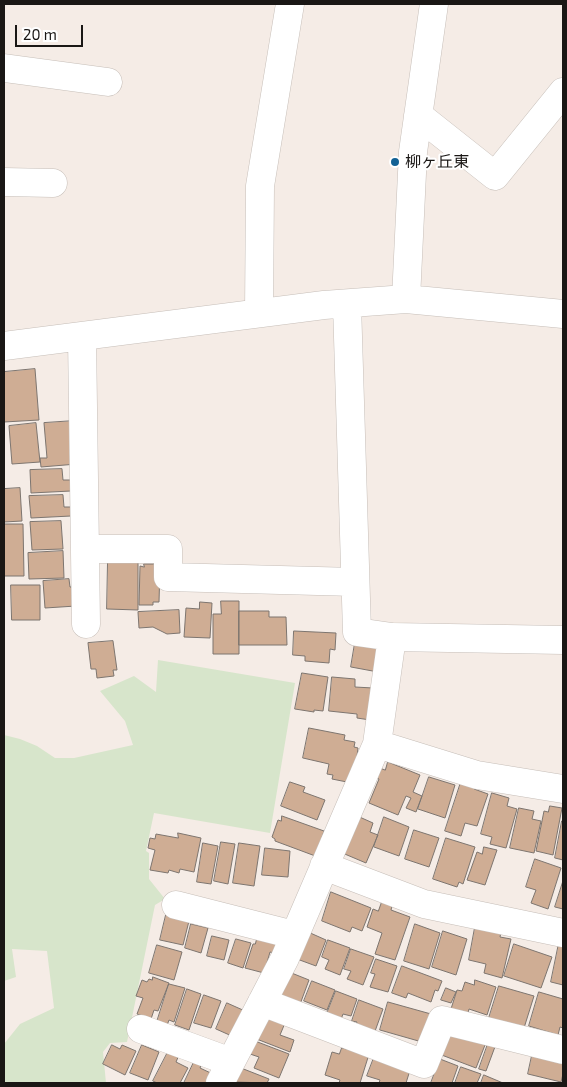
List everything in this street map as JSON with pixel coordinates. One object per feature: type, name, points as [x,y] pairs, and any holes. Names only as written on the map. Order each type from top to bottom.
[{"type":"street","points":[[259,314],[260,186],[290,4]]},
{"type":"street","points":[[406,299],[412,152],[434,4]]},
{"type":"street","points":[[4,68],[108,82]]},
{"type":"street","points":[[418,115],[496,176],[563,92]]},
{"type":"street","points":[[4,182],[53,183]]},
{"type":"street","points":[[4,346],[259,314],[406,299],[563,314]]},
{"type":"street","points":[[347,304],[357,632],[392,637],[563,640]]},
{"type":"street","points":[[82,336],[86,624]]},
{"type":"street","points":[[85,549],[168,549],[168,577],[355,582]]},
{"type":"street","points":[[141,1029],[226,1072],[294,935],[377,744],[392,637]]},
{"type":"street","points":[[377,744],[477,774],[563,789]]},
{"type":"street","points":[[324,866],[424,904],[563,933]]},
{"type":"street","points":[[176,905],[294,935]]},
{"type":"street","points":[[262,1002],[424,1064],[442,1020],[563,1050]]},
{"type":"green space","points":[[158,660],[295,683],[270,833],[154,813],[146,851],[149,853],[149,879],[165,899],[155,905],[127,1042],[110,1043],[103,1052],[106,1083],[4,1083],[4,1044],[20,1024],[54,1008],[47,951],[12,949],[16,977],[4,981],[4,735],[37,746],[55,758],[74,758],[133,745],[125,721],[100,691],[134,676],[156,692]]},
{"type":"building","points":[[35,369],[39,420],[4,422],[4,372]]},
{"type":"building","points":[[74,421],[77,464],[41,467],[40,458],[47,458],[44,423]]},
{"type":"building","points":[[36,423],[40,462],[12,464],[9,426]]},
{"type":"building","points":[[62,469],[63,480],[71,480],[71,491],[31,493],[30,470]]},
{"type":"building","points":[[20,488],[22,521],[4,522],[4,489]]},
{"type":"building","points":[[63,495],[64,507],[71,507],[71,516],[31,518],[29,496]]},
{"type":"building","points":[[61,521],[63,549],[32,550],[30,522]]},
{"type":"building","points":[[4,524],[23,524],[24,576],[4,576]]},
{"type":"building","points":[[63,551],[64,578],[29,579],[28,553]]},
{"type":"building","points":[[108,559],[138,560],[138,610],[107,609]]},
{"type":"building","points":[[144,564],[156,564],[160,567],[159,602],[153,602],[153,605],[139,605],[140,566],[144,567]]},
{"type":"building","points":[[69,579],[70,587],[74,587],[76,606],[45,608],[43,581]]},
{"type":"building","points":[[11,585],[40,585],[40,620],[12,620]]},
{"type":"building","points":[[221,601],[239,601],[239,654],[213,654],[213,614],[221,614]]},
{"type":"building","points":[[200,602],[212,603],[210,638],[184,637],[186,608],[199,609]]},
{"type":"building","points":[[179,610],[180,633],[167,634],[153,627],[139,628],[138,612]]},
{"type":"building","points":[[239,611],[269,611],[269,617],[286,617],[287,645],[239,645]]},
{"type":"building","points":[[294,631],[336,633],[335,650],[330,649],[329,663],[305,661],[305,656],[293,655]]},
{"type":"building","points":[[113,641],[117,670],[113,670],[114,676],[97,678],[96,669],[91,669],[88,643]]},
{"type":"building","points":[[355,643],[382,648],[378,672],[351,667]]},
{"type":"building","points":[[302,673],[328,677],[323,711],[314,710],[314,712],[295,709]]},
{"type":"building","points":[[332,677],[355,679],[355,687],[373,688],[370,720],[357,718],[357,714],[329,711]]},
{"type":"building","points":[[309,728],[345,735],[344,740],[355,742],[354,747],[358,748],[357,756],[359,757],[352,783],[332,779],[333,775],[327,774],[329,764],[303,758]]},
{"type":"building","points":[[388,762],[420,775],[413,792],[422,796],[416,812],[406,808],[411,798],[406,796],[398,815],[369,803],[379,779],[373,776],[377,767],[385,770]]},
{"type":"building","points":[[429,777],[455,785],[445,818],[418,809]]},
{"type":"building","points":[[462,779],[476,784],[474,789],[488,794],[477,826],[465,823],[461,836],[445,831]]},
{"type":"building","points":[[290,782],[305,787],[303,792],[325,800],[317,820],[281,806]]},
{"type":"building","points":[[492,793],[509,798],[507,806],[517,809],[506,848],[490,844],[492,837],[481,834]]},
{"type":"building","points":[[550,806],[562,808],[553,855],[536,851],[544,811],[548,812]]},
{"type":"building","points":[[519,808],[534,811],[532,819],[541,821],[534,853],[510,848]]},
{"type":"building","points":[[355,815],[373,823],[370,832],[378,835],[366,863],[340,852]]},
{"type":"building","points":[[282,816],[324,831],[318,857],[275,841],[272,837],[278,820],[281,821]]},
{"type":"building","points":[[384,817],[409,827],[399,856],[374,847]]},
{"type":"building","points":[[563,821],[563,860],[555,858]]},
{"type":"building","points":[[414,830],[439,838],[429,867],[405,859]]},
{"type":"building","points":[[178,833],[201,838],[194,872],[180,869],[179,873],[169,870],[168,873],[150,870],[155,850],[148,848],[150,838],[155,839],[156,834],[178,838]]},
{"type":"building","points":[[446,838],[475,847],[463,884],[459,882],[457,887],[433,879]]},
{"type":"building","points":[[221,842],[235,844],[228,884],[214,881]]},
{"type":"building","points":[[203,843],[218,846],[211,884],[197,882]]},
{"type":"building","points":[[239,843],[260,846],[254,886],[233,883]]},
{"type":"building","points":[[484,847],[497,850],[485,885],[467,880],[477,852],[482,854]]},
{"type":"building","points":[[265,848],[290,851],[288,877],[262,875]]},
{"type":"building","points":[[535,859],[561,868],[548,909],[531,903],[536,890],[526,887]]},
{"type":"building","points":[[563,881],[563,909],[555,907]]},
{"type":"building","points":[[331,892],[371,908],[362,931],[352,927],[350,932],[322,921]]},
{"type":"building","points":[[382,902],[392,906],[391,910],[410,917],[395,960],[375,954],[382,933],[367,927],[373,909],[378,911]]},
{"type":"building","points":[[166,915],[189,921],[183,945],[160,940]]},
{"type":"building","points":[[476,922],[502,927],[500,937],[511,939],[502,978],[484,973],[486,964],[469,960]]},
{"type":"building","points":[[191,924],[208,928],[201,953],[185,948]]},
{"type":"building","points":[[415,924],[440,933],[429,969],[404,961]]},
{"type":"building","points":[[443,931],[467,939],[456,975],[432,967]]},
{"type":"building","points":[[308,932],[326,940],[316,966],[297,959]]},
{"type":"building","points":[[258,935],[279,941],[274,953],[270,952],[264,973],[245,968]]},
{"type":"building","points":[[212,936],[229,940],[224,960],[207,956]]},
{"type":"building","points":[[236,939],[251,943],[243,968],[228,963]]},
{"type":"building","points":[[328,940],[350,948],[340,975],[325,969],[329,960],[322,957]]},
{"type":"building","points":[[559,943],[563,944],[563,985],[551,982]]},
{"type":"building","points":[[514,944],[552,957],[541,988],[504,976]]},
{"type":"building","points":[[157,945],[182,952],[174,980],[149,973]]},
{"type":"building","points":[[351,949],[374,957],[363,985],[347,979],[351,971],[344,969]]},
{"type":"building","points":[[376,959],[397,966],[388,992],[370,987],[375,974],[371,973]]},
{"type":"building","points":[[402,966],[442,981],[438,991],[435,990],[431,1002],[408,993],[406,998],[392,993]]},
{"type":"building","points":[[289,972],[309,980],[299,1007],[279,1000]]},
{"type":"building","points":[[153,977],[169,983],[158,1011],[154,1010],[151,1019],[137,1014],[143,998],[136,996],[142,980],[147,982],[149,979],[152,980]]},
{"type":"building","points":[[475,980],[496,987],[487,1015],[469,1009],[467,1017],[450,1012],[457,990],[462,991],[465,982],[474,985]]},
{"type":"building","points":[[312,981],[335,990],[327,1010],[304,1001]]},
{"type":"building","points":[[169,984],[185,988],[174,1022],[169,1020],[166,1028],[156,1025]]},
{"type":"building","points":[[499,986],[534,996],[524,1028],[489,1018]]},
{"type":"building","points":[[446,988],[456,992],[451,1003],[441,1000]]},
{"type":"building","points":[[187,989],[201,994],[189,1030],[175,1025]]},
{"type":"building","points":[[336,991],[357,999],[351,1016],[343,1014],[340,1022],[326,1016]]},
{"type":"building","points":[[539,992],[563,999],[563,1028],[560,1027],[558,1035],[529,1026]]},
{"type":"building","points":[[204,995],[221,1001],[211,1028],[194,1023]]},
{"type":"building","points":[[359,1000],[383,1009],[374,1034],[355,1027],[357,1022],[352,1021]]},
{"type":"building","points":[[388,1002],[431,1014],[422,1042],[380,1030]]},
{"type":"building","points":[[227,1003],[245,1011],[234,1037],[216,1029]]},
{"type":"building","points":[[265,1015],[285,1023],[280,1035],[294,1040],[290,1052],[254,1038]]},
{"type":"building","points":[[447,1031],[485,1045],[476,1068],[439,1054]]},
{"type":"building","points":[[255,1041],[289,1054],[279,1078],[254,1068],[259,1057],[250,1054]]},
{"type":"building","points":[[489,1041],[496,1044],[486,1071],[479,1069]]},
{"type":"building","points":[[112,1045],[120,1049],[122,1045],[136,1051],[125,1075],[103,1064]]},
{"type":"building","points":[[142,1045],[159,1052],[148,1080],[130,1073]]},
{"type":"building","points":[[342,1048],[370,1051],[360,1083],[339,1083],[340,1080],[325,1075],[332,1052],[339,1054]]},
{"type":"building","points":[[169,1050],[179,1055],[176,1062],[188,1068],[180,1083],[157,1083],[153,1081]]},
{"type":"building","points":[[533,1051],[563,1058],[561,1082],[528,1074]]},
{"type":"building","points":[[375,1055],[411,1067],[406,1083],[379,1083],[380,1080],[367,1076]]},
{"type":"building","points":[[440,1059],[458,1066],[452,1083],[431,1083]]},
{"type":"building","points":[[195,1060],[202,1063],[200,1068],[217,1076],[214,1083],[184,1083]]},
{"type":"building","points":[[461,1067],[481,1074],[477,1083],[455,1083]]},
{"type":"building","points":[[241,1068],[269,1079],[267,1083],[235,1082]]},
{"type":"building","points":[[484,1075],[503,1083],[481,1083]]},
{"type":"place","name":"柳ヶ丘東","points":[[395,162]]}]
